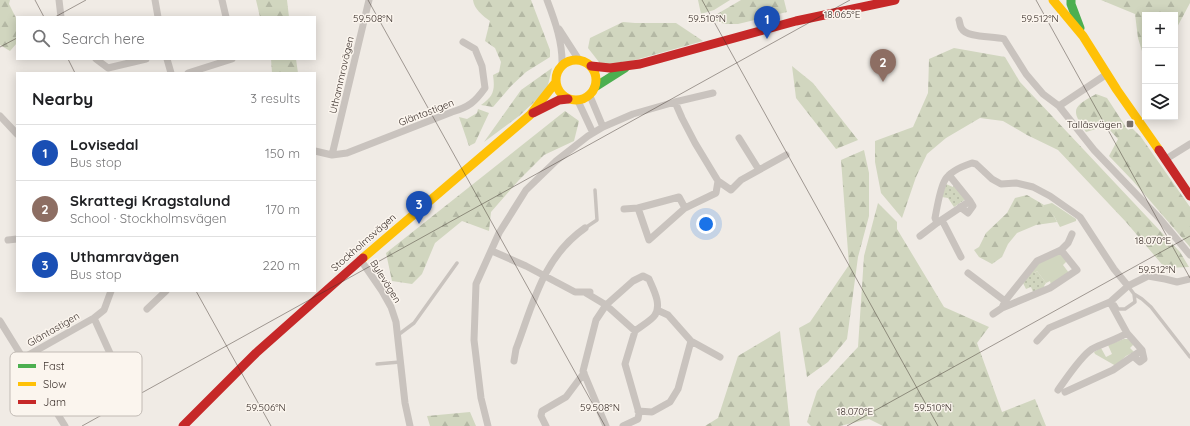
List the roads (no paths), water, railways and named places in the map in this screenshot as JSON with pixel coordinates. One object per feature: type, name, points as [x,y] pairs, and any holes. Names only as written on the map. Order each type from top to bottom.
[{"type":"main road","points":[[627,67],[596,87],[590,96],[578,101],[568,99],[562,95],[556,82],[557,75],[562,66],[567,62],[579,60],[586,62],[591,66],[602,69],[627,67],[691,51],[783,24],[865,5],[895,0]]},
{"type":"main road","points":[[1053,0],[1083,36],[1190,196]]},
{"type":"main road","points":[[1071,0],[1083,36]]},
{"type":"main road","points":[[591,66],[596,76],[596,87]]},
{"type":"main road","name":"Stockholmsvägen","points":[[182,426],[256,353],[360,259],[530,115],[556,82]]},
{"type":"main road","name":"Stockholmsvägen","points":[[530,115],[559,100],[568,99]]},
{"type":"street","points":[[60,0],[61,16]]},
{"type":"street","points":[[155,0],[158,16]]},
{"type":"street","points":[[222,0],[226,16]]},
{"type":"street","name":"Uthammravägen","points":[[332,155],[369,0]]},
{"type":"street","points":[[547,0],[556,25],[562,53],[562,66]]},
{"type":"street","points":[[959,20],[962,30],[967,34],[1004,39],[1026,74],[1043,94],[1060,106],[1094,150],[1160,219],[1190,255]]},
{"type":"street","points":[[556,25],[579,60]]},
{"type":"street","name":"Gläntastigen","points":[[316,151],[332,155],[347,153],[465,108],[476,100],[485,88],[482,66],[475,49],[463,42]]},
{"type":"street","points":[[97,60],[108,68],[142,60]]},
{"type":"street","points":[[167,60],[171,72]]},
{"type":"street","points":[[191,72],[229,60]]},
{"type":"street","points":[[1060,106],[1107,74]]},
{"type":"street","points":[[488,426],[481,398],[474,340],[476,284],[499,233],[526,190],[556,161],[603,127],[633,114],[713,93]]},
{"type":"street","points":[[590,96],[603,127]]},
{"type":"street","points":[[578,101],[593,133]]},
{"type":"street","points":[[675,102],[694,143],[718,181],[731,190],[741,180],[786,155]]},
{"type":"street","points":[[0,116],[16,133]]},
{"type":"street","points":[[739,138],[759,170]]},
{"type":"street","points":[[1166,159],[1190,144]]},
{"type":"street","points":[[961,257],[939,221],[935,218],[945,180],[949,175],[961,167],[972,163],[976,164],[992,179],[1001,184],[1016,183],[1033,187],[1050,196],[1080,217],[1114,269],[1128,286]]},
{"type":"street","points":[[920,236],[970,200],[949,175]]},
{"type":"street","points":[[638,208],[649,240],[685,208],[716,193],[718,181]]},
{"type":"street","points":[[624,209],[638,208],[679,197],[685,208]]},
{"type":"street","points":[[514,361],[516,348],[544,275],[556,255],[573,236],[585,228]]},
{"type":"street","points":[[992,314],[1003,304],[1037,261],[1061,250],[1068,243],[1072,234]]},
{"type":"street","points":[[8,240],[16,239]]},
{"type":"street","points":[[1003,304],[1050,288],[1077,270],[1061,250]]},
{"type":"street","points":[[492,251],[544,275],[575,292],[589,292],[606,305],[635,332]]},
{"type":"street","name":"Bylevägen","points":[[360,259],[382,291],[391,307],[396,322],[405,403],[410,426]]},
{"type":"street","points":[[968,273],[1003,304]]},
{"type":"street","points":[[546,426],[541,416],[542,411],[566,397],[584,373],[596,320],[606,305],[633,281],[643,276],[649,279],[655,292],[658,306],[655,315],[635,332],[624,364],[638,410],[638,419],[623,426]]},
{"type":"street","points":[[1037,341],[1049,328],[1111,301],[1128,286],[1148,276],[1177,282],[1190,279]]},
{"type":"street","name":"Gläntastigen","points":[[34,352],[94,318],[104,310],[111,292]]},
{"type":"street","points":[[147,309],[165,292]]},
{"type":"street","points":[[1111,301],[1126,333],[1142,350],[1113,370],[1061,391],[1083,358],[1092,350],[1126,333]]},
{"type":"street","points":[[657,310],[668,315],[691,341],[720,358]]},
{"type":"street","name":"Gläntastigen","points":[[94,318],[109,352]]},
{"type":"street","points":[[0,321],[19,352]]},
{"type":"street","points":[[638,410],[652,412],[670,402],[678,389],[691,341]]},
{"type":"street","points":[[584,373],[606,426]]},
{"type":"street","points":[[59,416],[65,426]]},
{"type":"lane","points":[[585,228],[597,220],[595,190]]},
{"type":"lane","points":[[397,335],[414,323],[457,263]]},
{"type":"lane","points":[[1128,286],[1134,294],[1151,307],[1190,357]]},
{"type":"lane","points":[[1111,301],[1118,309],[1125,309],[1135,302],[1134,294]]},
{"type":"lane","points":[[377,364],[400,362]]},
{"type":"place","name":"Lovisedal","points":[[767,39]]},
{"type":"place","name":"Skrattegi Kragstalund","points":[[883,82]]},
{"type":"place","name":"Tallåsvägen","points":[[1130,124]]},
{"type":"place","name":"Uthamravägen","points":[[419,224]]}]
